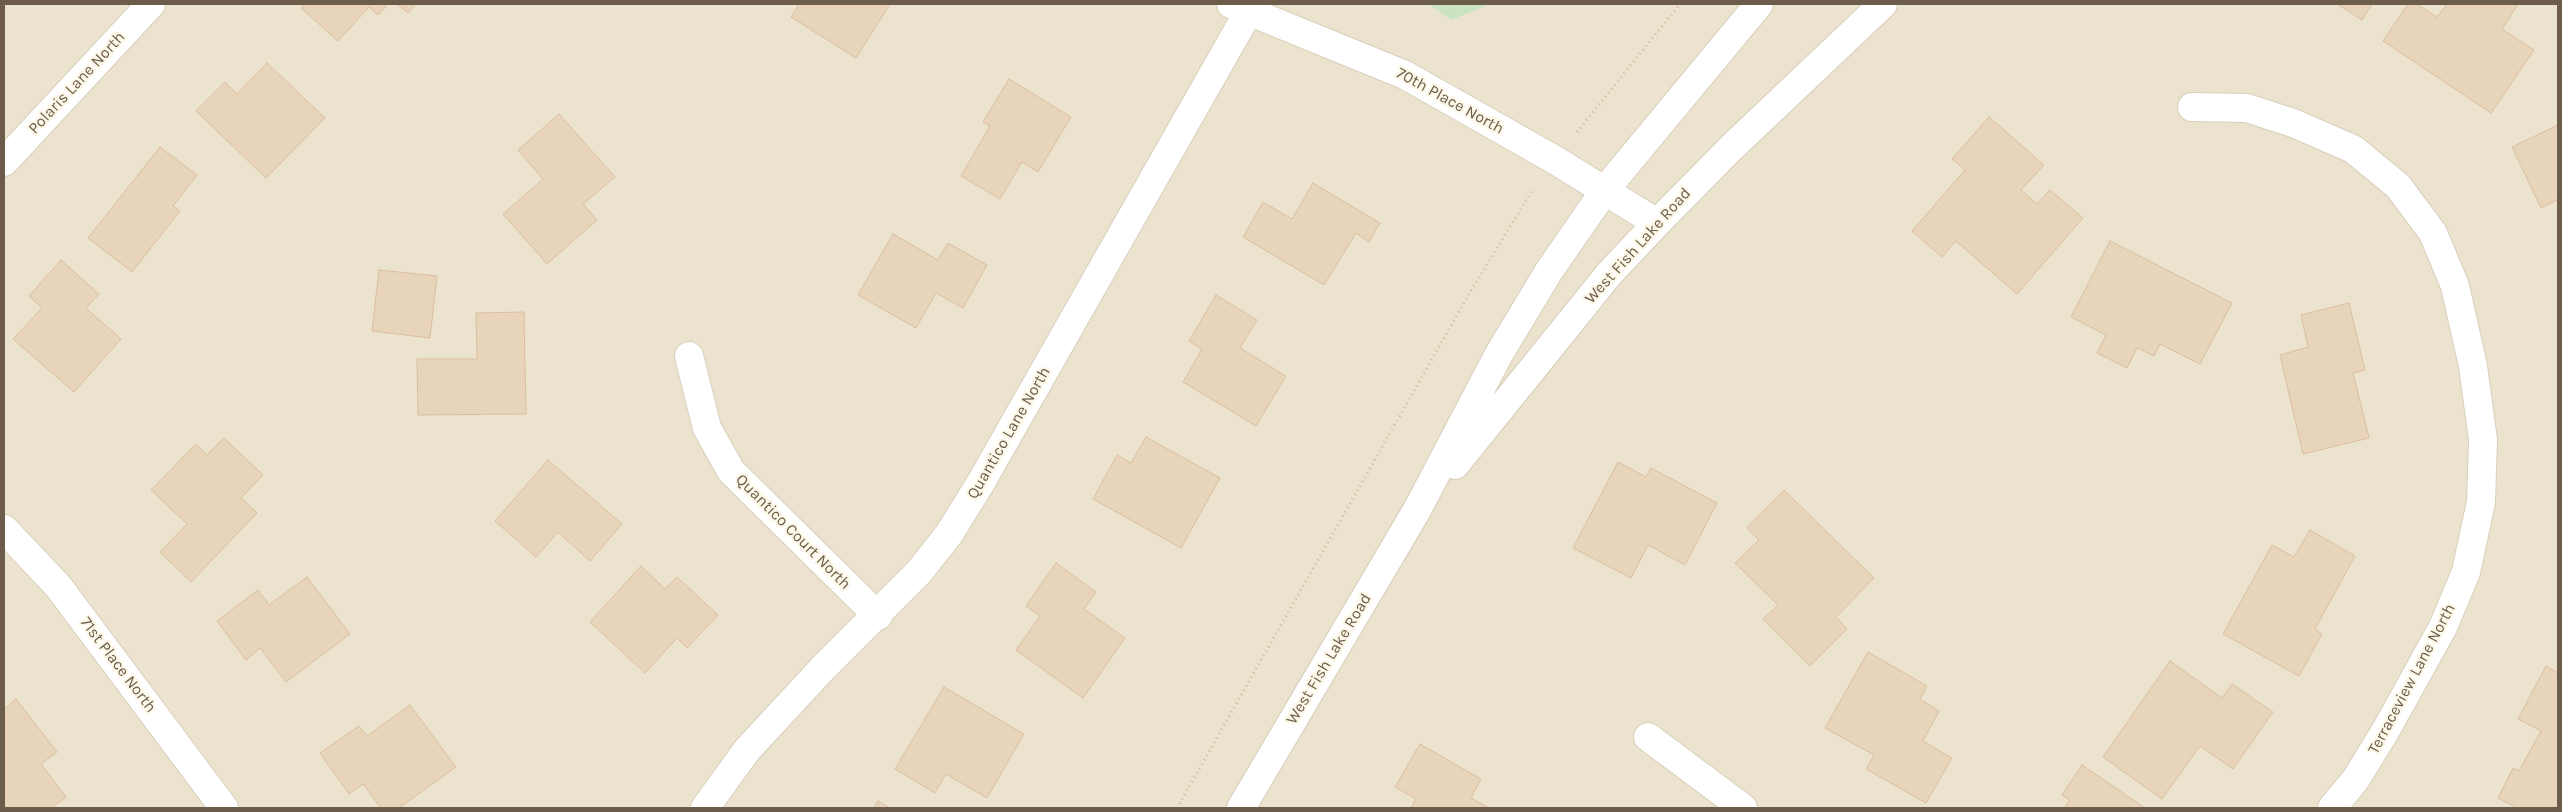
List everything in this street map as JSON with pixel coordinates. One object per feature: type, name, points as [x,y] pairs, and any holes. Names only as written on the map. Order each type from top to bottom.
[{"type":"street","name":"Polaris Lane North","points":[[4,162],[151,4]]},
{"type":"street","name":"West Fish Lake Road","points":[[1241,808],[1418,510],[1498,354],[1549,271],[1605,190],[1759,4]]},
{"type":"street","name":"West Fish Lake Road","points":[[1418,510],[1609,274],[1656,222],[1767,112],[1883,4]]},
{"type":"street","name":"70th Place North","points":[[1240,7],[1405,75],[1605,190],[1656,222]]},
{"type":"street","name":"Quantico Lane North","points":[[705,808],[747,750],[785,708],[878,616],[925,565],[949,534],[975,492],[1240,7]]},
{"type":"street","name":"Terraceview Lane North","points":[[2192,107],[2247,108],[2293,123],[2353,149],[2398,186],[2433,233],[2455,286],[2473,366],[2483,440],[2481,502],[2466,572],[2443,627],[2390,721],[2356,779],[2332,808]]},
{"type":"street","name":"Quantico Court North","points":[[688,356],[708,428],[731,471],[878,616]]},
{"type":"street","name":"71st Place North","points":[[4,529],[58,586],[224,808]]},
{"type":"street","points":[[1648,737],[1743,808]]},
{"type":"path","points":[[1575,135],[1680,4]]},
{"type":"path","points":[[1177,808],[1469,294],[1535,187]]},
{"type":"shaded area","points":[[4,4],[2558,4],[2558,808],[4,808]]},
{"type":"green space","points":[[1429,4],[1490,4],[1451,20]]},
{"type":"building","points":[[305,4],[388,4],[378,15],[369,7],[338,41],[301,8]]},
{"type":"building","points":[[397,4],[416,4],[408,13]]},
{"type":"building","points":[[799,4],[890,4],[856,58],[791,17]]},
{"type":"building","points":[[2337,4],[2372,4],[2362,20]]},
{"type":"building","points":[[2408,4],[2417,4],[2437,17],[2447,4],[2513,4],[2517,6],[2502,29],[2534,50],[2491,113],[2383,41]]},
{"type":"building","points":[[267,63],[325,118],[266,178],[196,111],[225,82],[237,94]]},
{"type":"building","points":[[1009,79],[1071,117],[1038,172],[1022,162],[1000,199],[961,176],[990,126],[983,122]]},
{"type":"building","points":[[559,114],[615,177],[583,204],[597,220],[547,264],[503,214],[543,179],[518,150]]},
{"type":"building","points":[[1989,117],[2044,165],[2021,190],[2037,204],[2050,190],[2083,218],[2017,294],[1956,241],[1942,257],[1912,231],[1965,170],[1952,159]]},
{"type":"building","points":[[2558,125],[2558,203],[2557,200],[2541,208],[2512,147]]},
{"type":"building","points":[[160,147],[197,175],[173,206],[180,211],[132,272],[88,238]]},
{"type":"building","points":[[1313,183],[1380,223],[1369,242],[1356,233],[1324,285],[1243,237],[1263,202],[1292,219]]},
{"type":"building","points":[[893,234],[938,260],[948,243],[987,265],[963,308],[936,293],[916,328],[858,295]]},
{"type":"building","points":[[2110,241],[2232,303],[2200,364],[2160,344],[2154,356],[2137,348],[2127,368],[2097,353],[2106,335],[2071,317]]},
{"type":"building","points":[[61,260],[99,294],[86,308],[121,339],[74,392],[13,339],[42,308],[29,296]]},
{"type":"building","points":[[379,270],[437,276],[430,338],[372,331]]},
{"type":"building","points":[[1216,295],[1257,320],[1240,348],[1286,376],[1256,426],[1183,382],[1202,349],[1189,341]]},
{"type":"building","points":[[2349,303],[2365,370],[2353,373],[2369,438],[2303,454],[2280,355],[2308,347],[2301,315]]},
{"type":"building","points":[[524,312],[526,414],[418,415],[417,359],[477,359],[476,313]]},
{"type":"building","points":[[1146,437],[1220,478],[1181,548],[1093,499],[1117,455],[1131,463]]},
{"type":"building","points":[[224,438],[263,475],[241,498],[257,513],[191,582],[160,552],[187,524],[151,490],[196,444],[207,455]]},
{"type":"building","points":[[548,460],[622,524],[590,561],[558,532],[536,557],[495,521]]},
{"type":"building","points":[[1618,462],[1646,477],[1651,468],[1717,503],[1685,565],[1648,545],[1631,578],[1573,548]]},
{"type":"building","points":[[1784,490],[1874,578],[1836,617],[1847,629],[1810,666],[1763,619],[1778,605],[1735,563],[1759,540],[1747,528]]},
{"type":"building","points":[[2310,530],[2355,556],[2315,629],[2322,634],[2299,676],[2223,634],[2272,545],[2294,557]]},
{"type":"building","points":[[1056,563],[1096,592],[1084,609],[1125,638],[1083,698],[1016,650],[1040,616],[1026,606]]},
{"type":"building","points":[[641,566],[665,589],[677,577],[718,615],[687,648],[677,638],[645,673],[590,622]]},
{"type":"building","points":[[307,577],[350,634],[286,682],[260,648],[246,660],[217,621],[258,590],[269,605]]},
{"type":"building","points":[[1868,652],[1927,686],[1920,699],[1939,711],[1923,741],[1952,758],[1926,803],[1866,769],[1874,755],[1825,728]]},
{"type":"building","points":[[2170,661],[2222,698],[2232,684],[2273,712],[2233,769],[2200,746],[2162,799],[2103,757]]},
{"type":"building","points":[[2546,666],[2558,673],[2558,808],[2517,808],[2498,798],[2513,768],[2519,771],[2541,731],[2518,719]]},
{"type":"building","points":[[944,687],[1024,734],[987,798],[946,774],[935,793],[895,769]]},
{"type":"building","points":[[16,699],[57,752],[41,764],[66,797],[51,808],[4,808],[4,709]]},
{"type":"building","points":[[410,705],[456,767],[399,808],[381,808],[363,784],[349,794],[320,753],[359,726],[367,736]]},
{"type":"building","points":[[1420,744],[1481,779],[1471,798],[1489,808],[1411,808],[1416,799],[1395,787]]},
{"type":"building","points":[[2082,765],[2145,808],[2064,808],[2070,800],[2062,795]]},
{"type":"building","points":[[878,801],[890,808],[874,808]]}]
